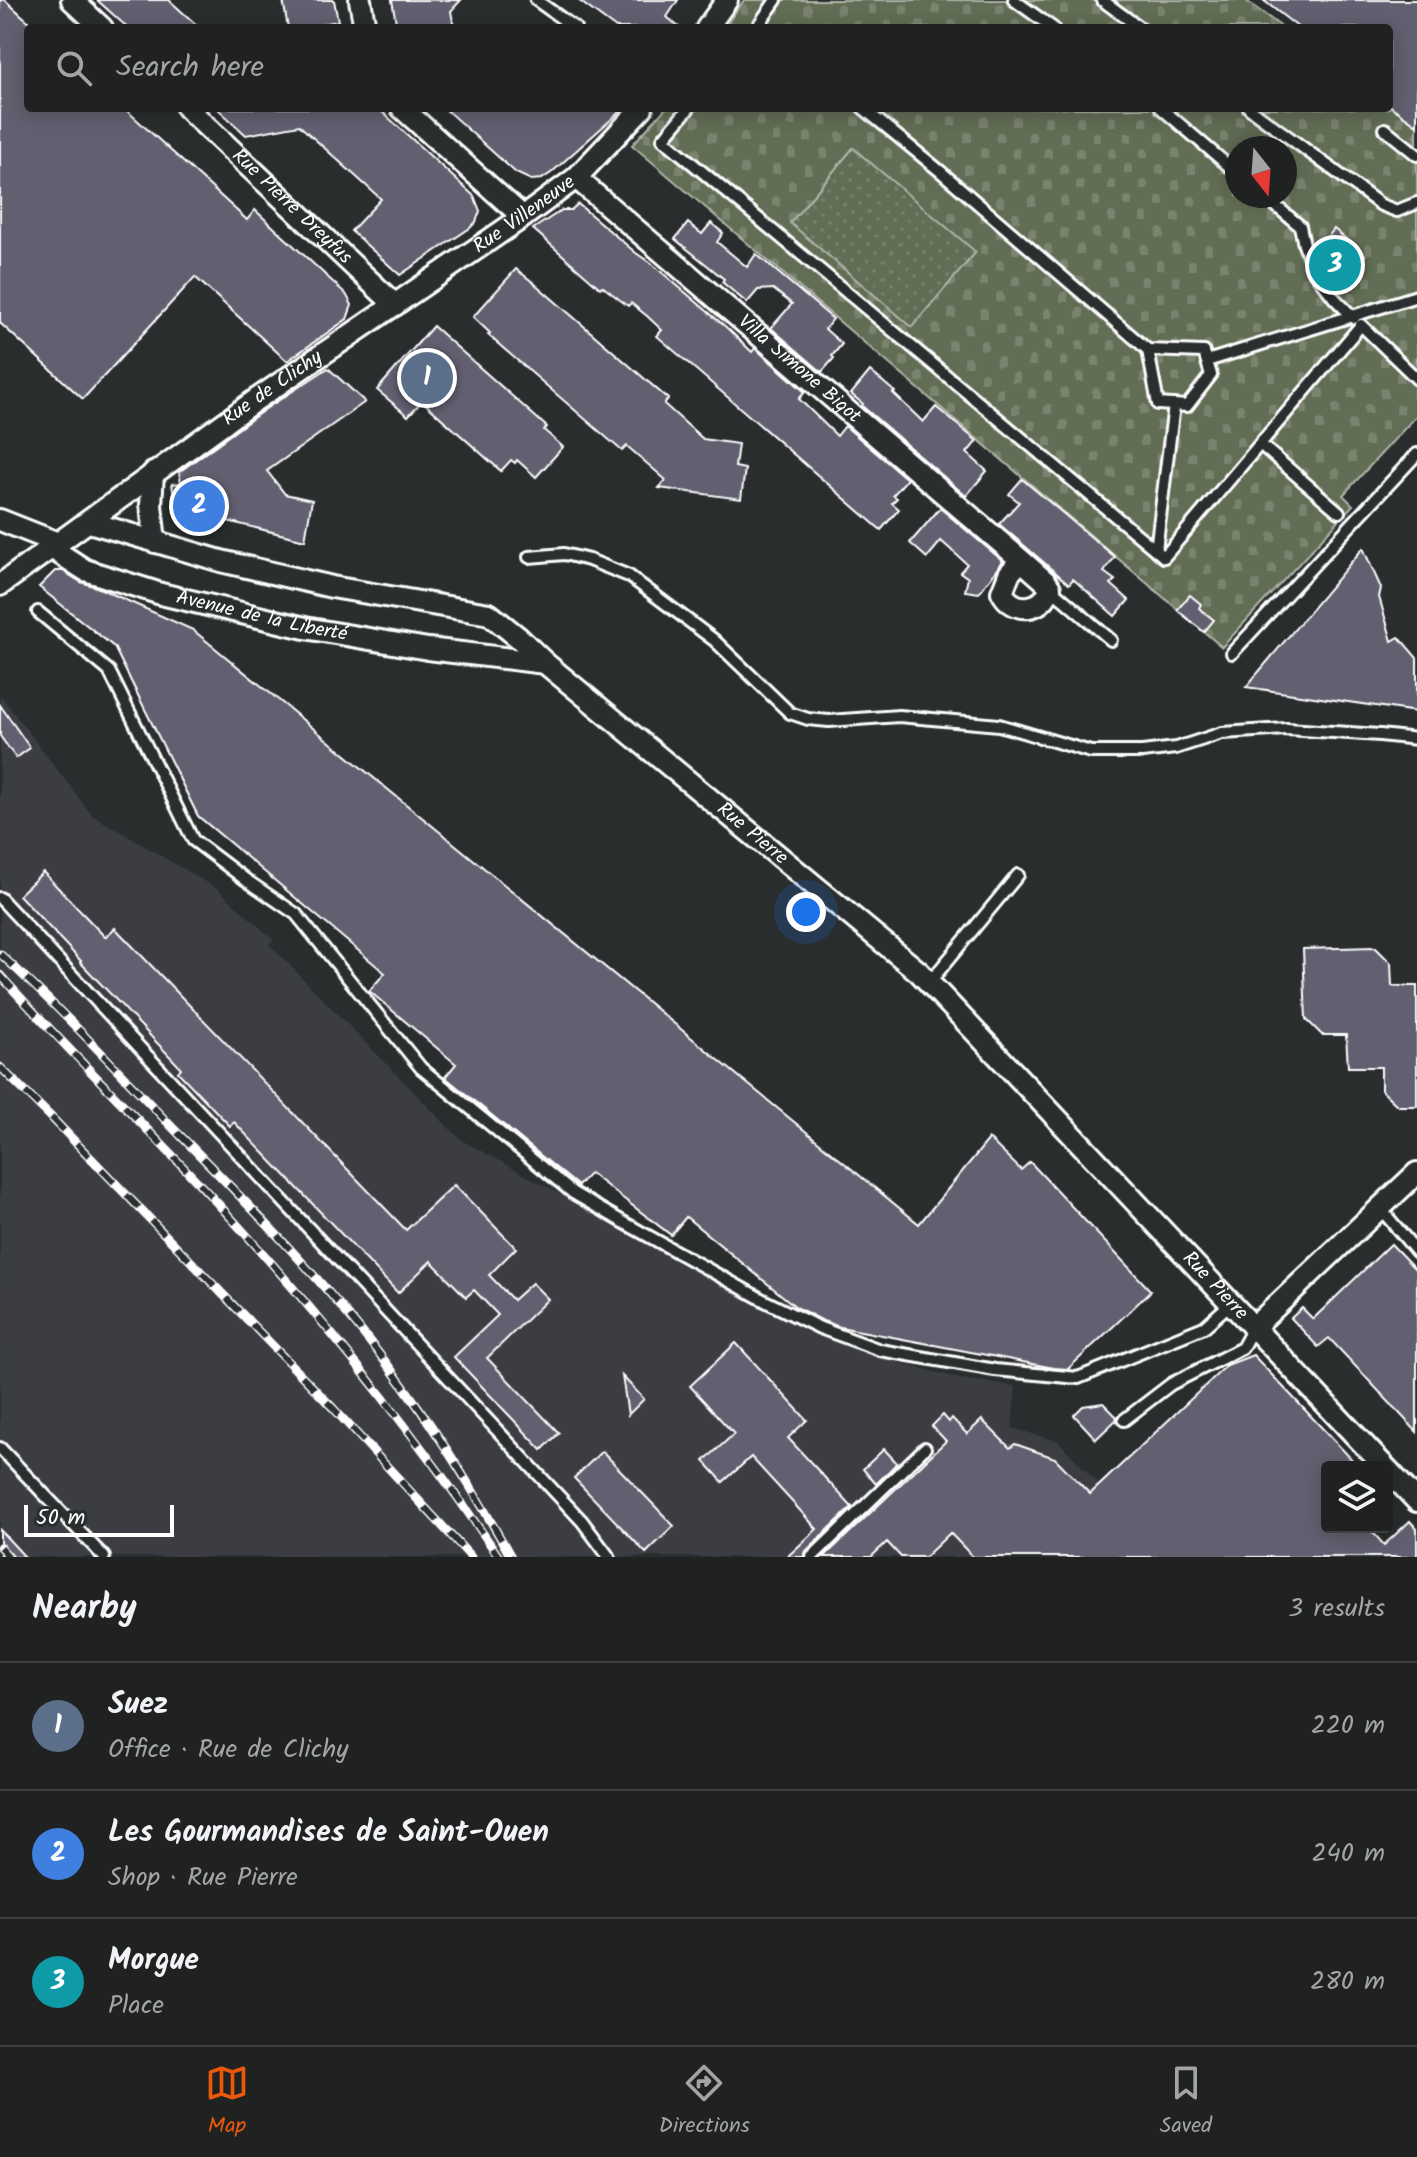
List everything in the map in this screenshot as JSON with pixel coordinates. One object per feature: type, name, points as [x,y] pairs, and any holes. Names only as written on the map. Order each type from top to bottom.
[{"type":"street","points":[[72,0],[98,24]]},
{"type":"street","points":[[360,0],[364,24]]},
{"type":"street","points":[[710,24],[727,0]]},
{"type":"street","name":"Rue Pierre Dreyfus","points":[[191,112],[395,305]]},
{"type":"street","points":[[406,112],[523,217]]},
{"type":"street","name":"Rue Villeneuve","points":[[395,305],[576,178],[638,112]]},
{"type":"street","name":"Villa Simone Bigot","points":[[576,178],[1050,588]]},
{"type":"street","name":"Rue de Clichy","points":[[0,585],[257,399],[395,305]]},
{"type":"street","points":[[153,473],[151,505],[155,542]]},
{"type":"street","name":"Avenue de la Liberté","points":[[0,520],[58,543],[59,553],[85,570],[161,594],[305,628],[428,649],[545,663]]},
{"type":"street","name":"Rue Pierre","points":[[89,522],[221,561],[332,587],[489,614],[919,972],[1379,1461]]},
{"type":"street","points":[[1021,560],[1004,583],[1002,592],[1007,601],[1024,608],[1032,606],[1047,596],[1050,588]]},
{"type":"street","points":[[1253,1328],[1417,1173]]},
{"type":"street","name":"Rue Pierre","points":[[1393,1475],[1417,1501]]},
{"type":"lane","points":[[536,0],[569,24]]},
{"type":"lane","points":[[761,24],[776,0]]},
{"type":"lane","points":[[1014,0],[1047,24]]},
{"type":"lane","points":[[1102,0],[1135,24]]},
{"type":"lane","points":[[686,112],[663,139],[1164,557],[1361,325]]},
{"type":"lane","points":[[868,112],[1148,350],[1204,352],[1211,375],[1187,406],[1158,404],[1148,350]]},
{"type":"lane","points":[[1166,112],[1225,163]]},
{"type":"lane","points":[[1254,112],[1381,205],[1397,211],[1417,203]]},
{"type":"lane","points":[[1385,129],[1417,155]]},
{"type":"lane","points":[[1278,208],[1300,226],[1315,273],[1335,299],[1417,379]]},
{"type":"lane","points":[[1207,361],[1417,296]]},
{"type":"lane","points":[[1156,550],[1174,405]]},
{"type":"lane","points":[[1260,444],[1339,512]]},
{"type":"lane","points":[[1232,653],[1417,454]]},
{"type":"lane","points":[[529,557],[564,554],[629,576],[714,640],[790,713],[808,719],[829,721],[899,716],[999,725],[1091,752],[1142,752],[1176,748],[1222,733],[1287,729],[1417,739]]},
{"type":"lane","points":[[1050,588],[1111,640]]},
{"type":"lane","points":[[38,612],[109,671],[193,840],[296,914],[421,1068],[573,1193],[765,1301],[820,1328],[880,1350],[995,1370],[1078,1378],[1204,1327],[1230,1304]]},
{"type":"lane","points":[[929,983],[1018,875]]},
{"type":"lane","points":[[0,898],[582,1521],[609,1557]]},
{"type":"lane","points":[[1380,1208],[1417,1252]]},
{"type":"lane","points":[[1124,1420],[1171,1384],[1242,1348],[1253,1328]]},
{"type":"lane","points":[[0,1448],[104,1557]]},
{"type":"lane","points":[[812,1557],[925,1448]]},
{"type":"shaded area","points":[[0,695],[92,815],[219,890],[274,940],[269,944],[461,1140],[807,1328],[898,1362],[961,1379],[1016,1386],[1012,1428],[1058,1441],[1168,1557],[0,1557]]},
{"type":"green space","points":[[744,0],[1245,0],[1278,24],[727,24]]},
{"type":"green space","points":[[1393,108],[1417,125],[1417,415],[1343,495],[1353,505],[1222,647],[632,145],[662,112],[1393,112]]},
{"type":"green space","points":[[853,148],[976,252],[912,327],[790,223]]},
{"type":"building","points":[[0,0],[5,0],[28,21],[24,24],[24,112],[128,112],[247,220],[255,210],[346,294],[352,305],[347,319],[287,361],[195,277],[83,399],[0,323]]},
{"type":"building","points":[[97,0],[169,0],[196,24],[124,24]]},
{"type":"building","points":[[283,0],[334,0],[338,21],[287,24]]},
{"type":"building","points":[[392,0],[461,0],[451,11],[453,24],[396,24]]},
{"type":"building","points":[[578,0],[678,0],[667,17],[675,24],[611,24]]},
{"type":"building","points":[[1263,0],[1417,0],[1417,125],[1393,108],[1393,24],[1294,24]]},
{"type":"building","points":[[221,112],[382,112],[474,196],[480,211],[470,228],[400,275],[351,231],[381,199],[299,125],[246,135]]},
{"type":"building","points":[[448,112],[620,112],[542,179],[531,180],[516,173]]},
{"type":"building","points":[[578,204],[752,352],[755,348],[805,392],[799,399],[837,436],[845,426],[907,479],[893,495],[897,498],[892,503],[899,509],[881,530],[657,336],[662,330],[647,316],[631,303],[628,306],[602,286],[600,288],[533,229],[562,210],[571,210]]},
{"type":"building","points":[[688,223],[702,234],[711,223],[723,233],[717,242],[747,267],[756,254],[833,319],[825,329],[842,344],[822,372],[771,328],[792,304],[773,289],[758,290],[747,303],[722,282],[724,279],[675,239]]},
{"type":"building","points":[[1334,229],[1365,255],[1341,284],[1322,268],[1318,259],[1329,245],[1325,241]]},
{"type":"building","points":[[516,269],[668,399],[664,404],[703,439],[738,444],[735,467],[745,469],[741,499],[659,488],[666,480],[627,446],[622,451],[488,335],[490,333],[473,317]]},
{"type":"building","points":[[433,326],[547,427],[544,430],[563,447],[536,477],[517,460],[515,463],[511,460],[501,471],[422,401],[408,416],[377,390]]},
{"type":"building","points":[[328,368],[365,402],[267,471],[285,494],[312,500],[305,540],[186,511],[184,503],[175,504],[172,484],[181,483],[179,472]]},
{"type":"building","points":[[870,371],[923,422],[936,407],[977,441],[967,453],[987,471],[966,496],[851,394]]},
{"type":"building","points":[[1022,479],[1115,557],[1104,572],[1115,580],[1111,584],[1129,600],[1115,616],[1073,579],[1069,584],[999,524],[1019,502],[1009,494]]},
{"type":"building","points":[[940,508],[1003,561],[979,593],[965,591],[968,578],[960,572],[967,564],[941,541],[927,558],[910,543]]},
{"type":"building","points":[[1363,548],[1381,588],[1379,597],[1392,641],[1399,637],[1417,658],[1417,712],[1246,687]]},
{"type":"building","points":[[55,571],[63,571],[81,582],[193,630],[919,1224],[989,1139],[1021,1170],[1030,1162],[1151,1291],[1068,1369],[1054,1368],[840,1327],[823,1321],[796,1307],[686,1217],[671,1235],[590,1173],[578,1186],[445,1077],[456,1064],[369,991],[385,973],[198,816],[114,647],[39,587]]},
{"type":"building","points":[[1190,595],[1201,604],[1199,608],[1214,620],[1204,632],[1177,610]]},
{"type":"building","points":[[0,705],[30,748],[16,758],[0,736]]},
{"type":"building","points":[[43,872],[105,937],[115,928],[406,1230],[454,1185],[516,1248],[489,1275],[513,1300],[532,1283],[548,1299],[487,1358],[559,1433],[542,1450],[454,1357],[498,1315],[474,1290],[466,1297],[431,1261],[398,1293],[234,1122],[230,1126],[178,1072],[181,1068],[19,895]]},
{"type":"building","points":[[1375,947],[1391,963],[1392,986],[1417,986],[1417,1106],[1398,1106],[1381,1090],[1381,1067],[1348,1067],[1346,1035],[1322,1035],[1306,1019],[1303,949]]},
{"type":"building","points":[[1391,1244],[1417,1271],[1417,1432],[1329,1338],[1318,1347],[1291,1318],[1302,1308],[1313,1319]]},
{"type":"building","points":[[736,1343],[807,1420],[788,1438],[852,1507],[806,1551],[804,1557],[787,1557],[817,1529],[751,1457],[723,1482],[704,1461],[734,1434],[690,1386]]},
{"type":"building","points":[[1253,1355],[1353,1461],[1321,1461],[1321,1533],[1373,1533],[1384,1545],[1410,1521],[1417,1529],[1417,1557],[973,1557],[950,1533],[925,1557],[901,1557],[887,1542],[871,1557],[824,1557],[946,1441],[932,1426],[943,1415],[949,1422],[952,1418],[967,1434],[982,1420],[1010,1448],[1015,1444],[1055,1458],[1090,1494],[1227,1365]]},
{"type":"building","points":[[622,1376],[644,1399],[628,1415]]},
{"type":"building","points":[[1103,1403],[1117,1417],[1096,1439],[1074,1415],[1083,1406]]},
{"type":"building","points":[[884,1449],[897,1463],[876,1484],[863,1469]]},
{"type":"building","points":[[602,1451],[674,1526],[646,1553],[574,1478]]},
{"type":"building","points":[[0,1530],[25,1557],[0,1557]]},
{"type":"railway","points":[[0,954],[257,1213],[339,1304],[423,1414],[469,1484],[511,1557]]},
{"type":"railway","points":[[0,975],[276,1268],[408,1430],[499,1557]]},
{"type":"railway","points":[[0,1067],[333,1408],[471,1557]]},
{"type":"railway","points":[[0,1547],[9,1557]]},
{"type":"place","name":"Morgue","points":[[1335,265]]},
{"type":"place","name":"Suez","points":[[427,378]]},
{"type":"place","name":"Les Gourmandises de Saint-Ouen","points":[[199,506]]}]
